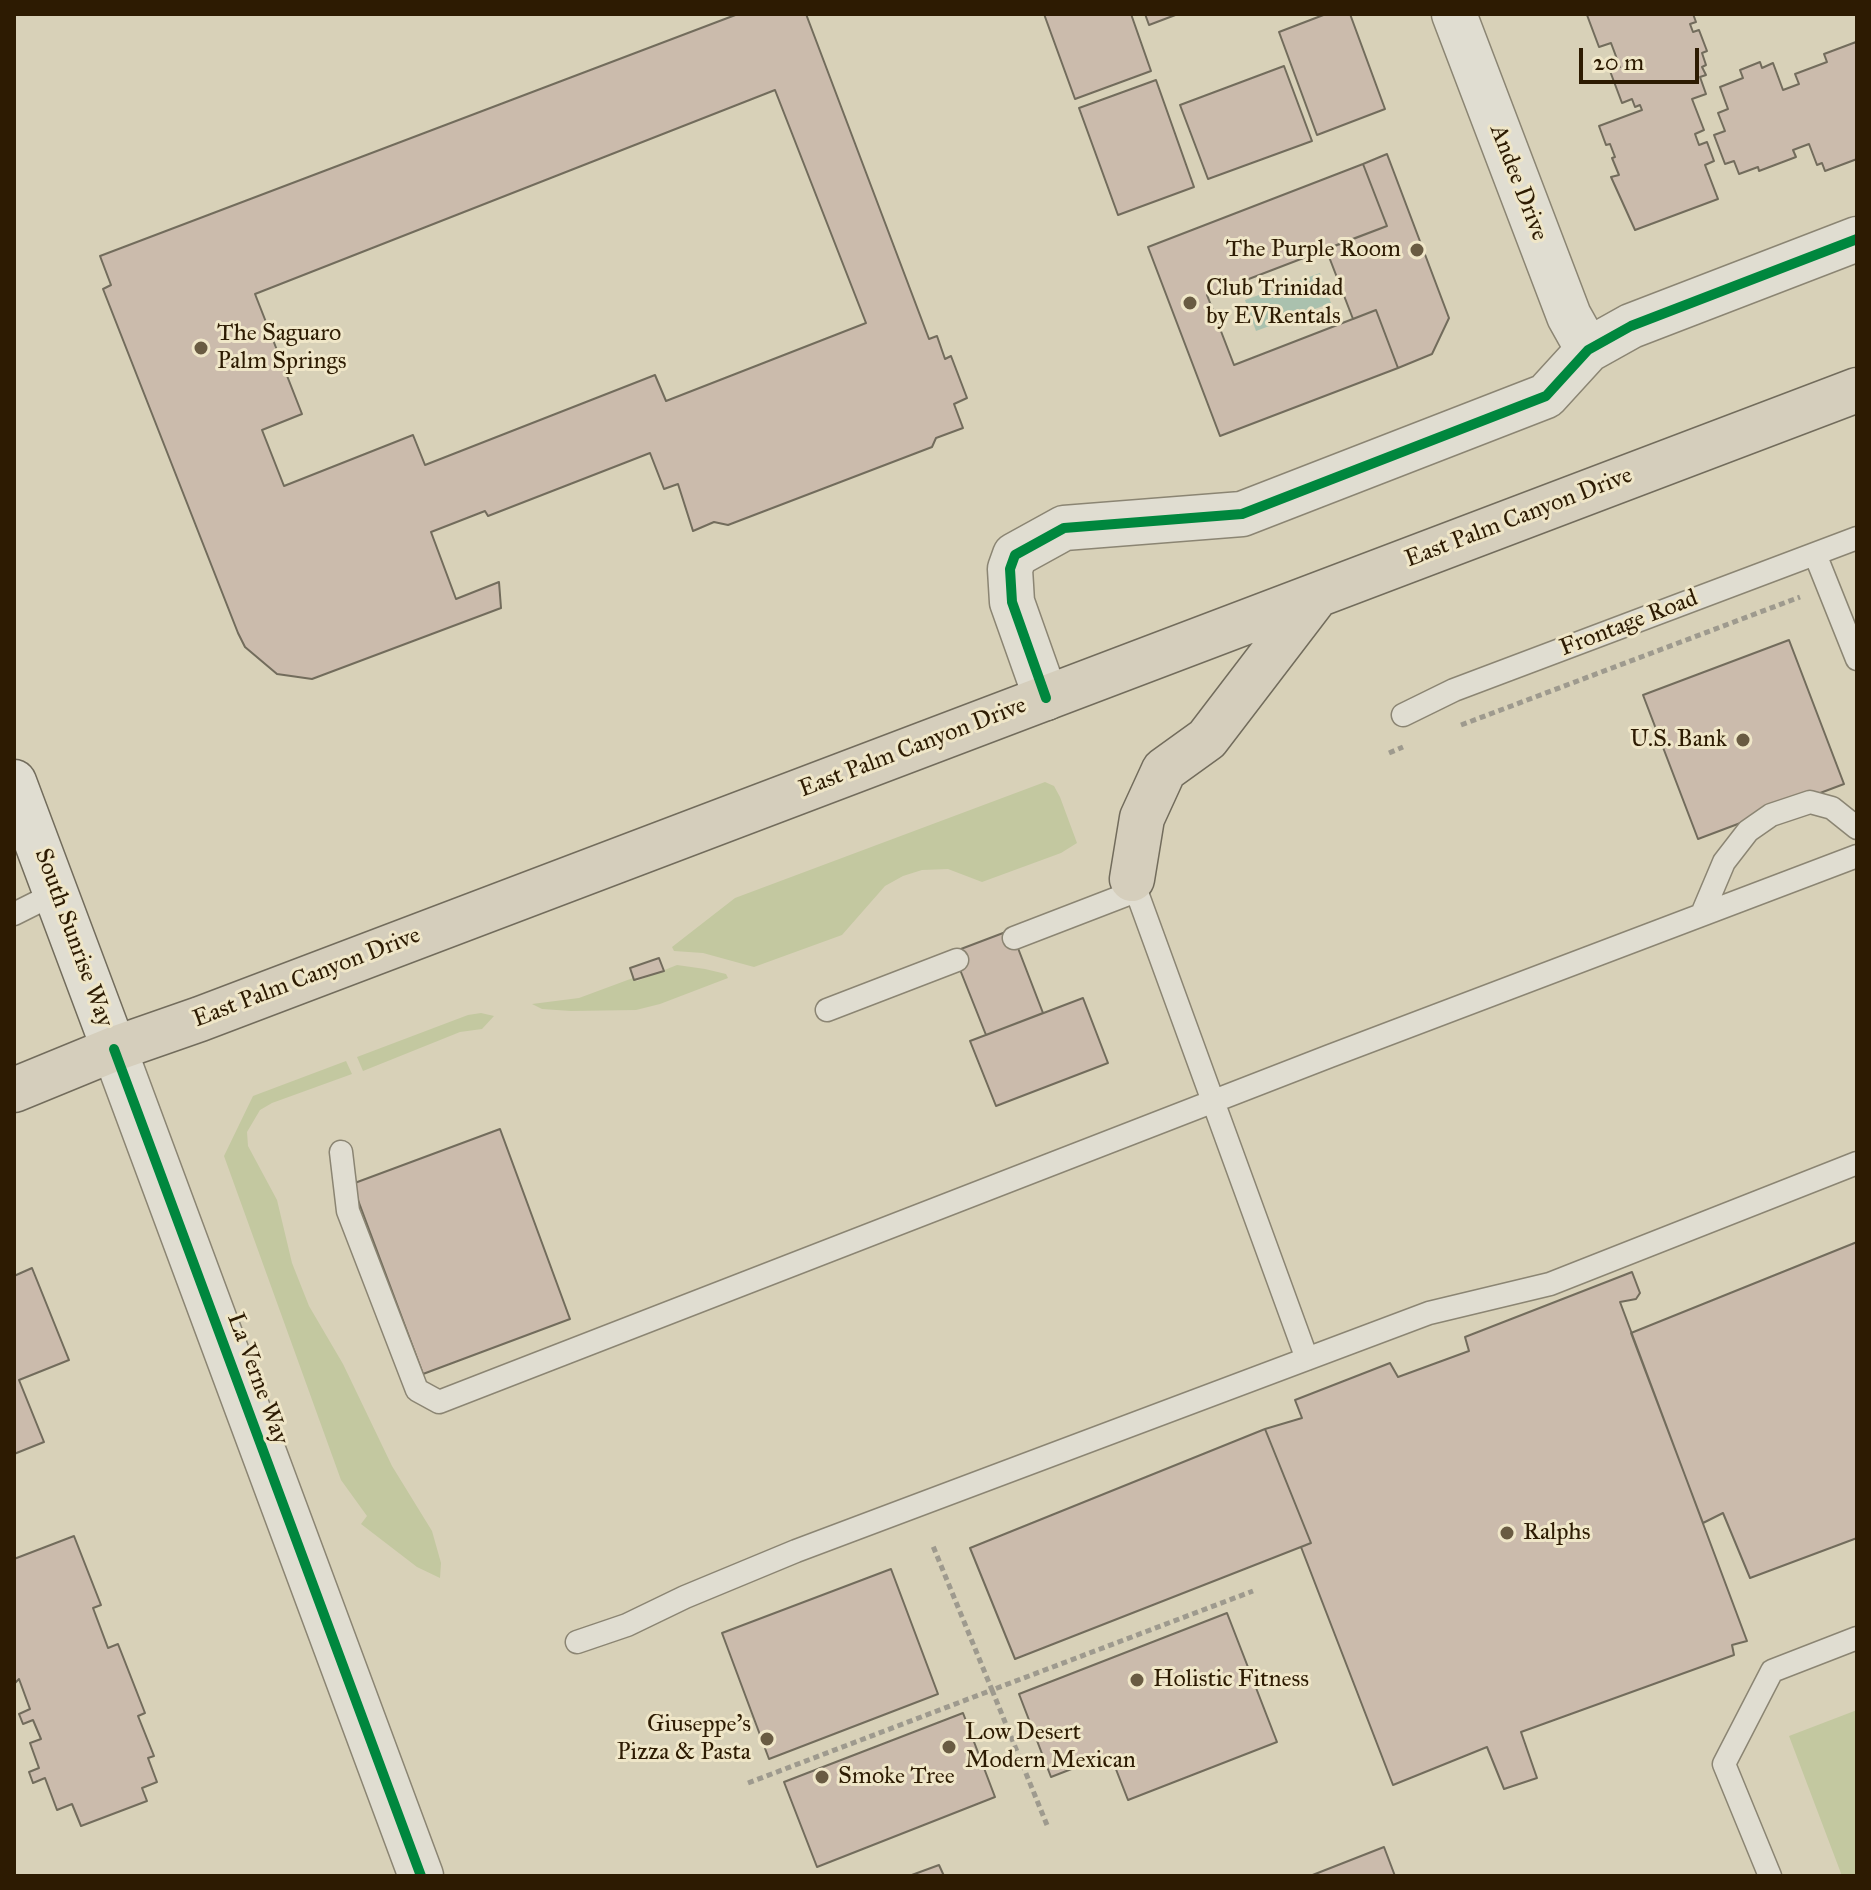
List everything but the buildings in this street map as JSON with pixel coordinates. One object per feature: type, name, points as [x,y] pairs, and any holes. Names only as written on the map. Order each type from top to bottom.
[{"type":"main road","name":"East Palm Canyon Drive","points":[[14,1090],[114,1049],[1857,390]]},
{"type":"main road","points":[[1134,885],[1142,818],[1164,770],[1207,739],[1317,595]]},
{"type":"street","name":"Andee Drive","points":[[1454,14],[1569,316],[1588,350]]},
{"type":"street","points":[[1046,698],[1012,602],[1010,569],[1015,555],[1064,528],[1242,514],[1546,396],[1588,350],[1631,326],[1857,239]]},
{"type":"street","name":"South Sunrise Way","points":[[14,782],[114,1049]]},
{"type":"street","name":"La Verne Way","points":[[114,1049],[421,1876]]},
{"type":"lane","name":"Frontage Road","points":[[1403,715],[1454,690],[1857,538]]},
{"type":"lane","points":[[1815,554],[1857,659]]},
{"type":"lane","points":[[1702,914],[1724,862],[1748,831],[1771,815],[1810,802],[1832,808],[1857,828]]},
{"type":"lane","points":[[341,1152],[348,1211],[417,1390],[439,1402],[1857,856]]},
{"type":"lane","points":[[1014,938],[1134,885],[1307,1359]]},
{"type":"lane","points":[[14,914],[56,893]]},
{"type":"lane","points":[[827,1010],[957,960]]},
{"type":"lane","points":[[577,1642],[627,1625],[796,1551],[1429,1313],[1550,1284],[1857,1163]]},
{"type":"lane","points":[[1770,1876],[1724,1764],[1772,1671],[1857,1638]]},
{"type":"path","points":[[1452,728],[1828,587]]},
{"type":"path","points":[[1389,753],[1409,744]]},
{"type":"path","points":[[933,1546],[1047,1825]]},
{"type":"path","points":[[748,1783],[1253,1591]]},
{"type":"shaded area","points":[[1320,273],[1331,303],[1256,331],[1245,300]]},
{"type":"shaded area","points":[[1045,782],[1054,786],[1060,797],[1077,843],[1061,853],[982,882],[948,869],[922,870],[903,876],[885,886],[842,935],[754,967],[703,953],[674,951],[672,947],[735,898]]},
{"type":"shaded area","points":[[677,965],[726,974],[728,978],[636,1010],[571,1011],[542,1009],[532,1004],[579,998]]},
{"type":"shaded area","points":[[481,1013],[494,1016],[482,1029],[460,1032],[363,1071],[357,1057],[468,1015]]},
{"type":"shaded area","points":[[346,1061],[352,1074],[260,1110],[247,1132],[248,1146],[277,1200],[292,1263],[309,1306],[343,1364],[392,1466],[432,1531],[441,1563],[440,1578],[417,1567],[361,1524],[367,1516],[341,1480],[224,1156],[253,1096]]},
{"type":"shaded area","points":[[1857,1710],[1857,1876],[1842,1876],[1789,1736]]},
{"type":"cycle path","points":[[1046,698],[1012,602],[1010,569],[1015,555],[1064,528],[1242,514],[1546,396],[1588,350],[1631,326],[1857,239]]},
{"type":"cycle path","points":[[114,1049],[421,1876]]},
{"type":"place","name":"The Purple Room","points":[[1417,250]]},
{"type":"place","name":"Club Trinidad by EVRentals","points":[[1190,303]]},
{"type":"place","name":"The Saguaro Palm Springs","points":[[201,348]]},
{"type":"place","name":"U.S. Bank","points":[[1743,740]]},
{"type":"place","name":"Ralphs","points":[[1507,1533]]},
{"type":"place","name":"Holistic Fitness","points":[[1137,1680]]},
{"type":"place","name":"Giuseppe's Pizza & Pasta","points":[[767,1739]]},
{"type":"place","name":"Low Desert Modern Mexican","points":[[949,1747]]},
{"type":"place","name":"Smoke Tree","points":[[822,1777]]}]
